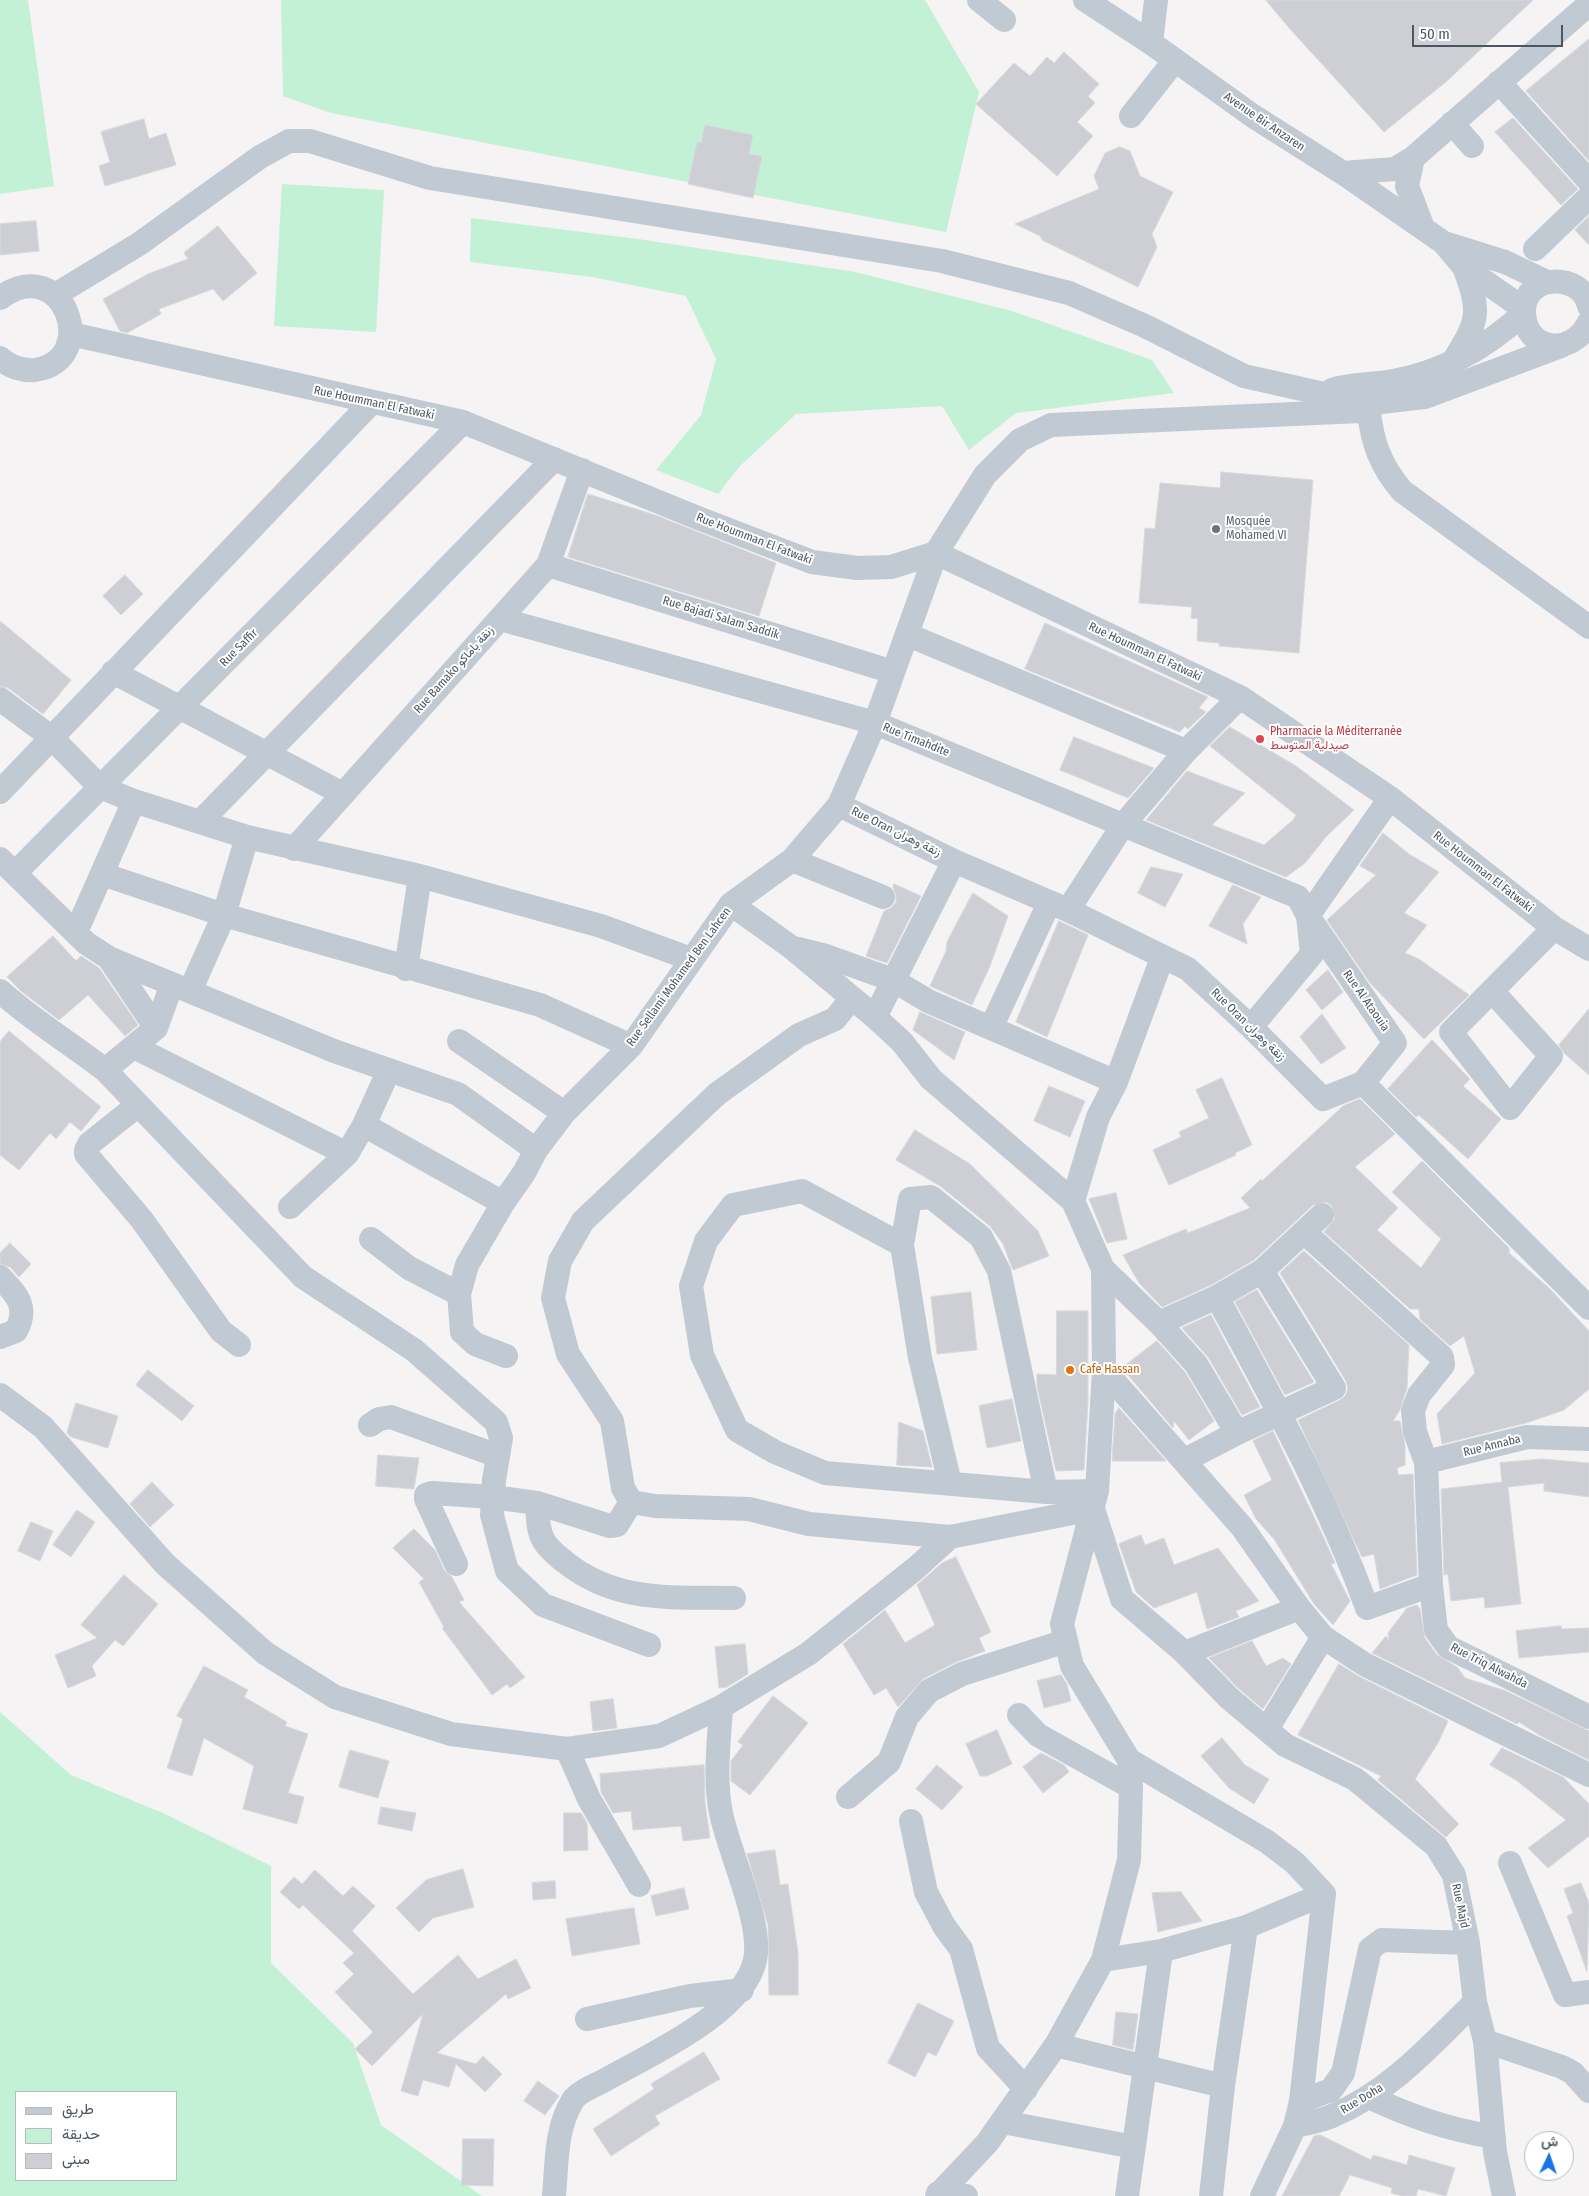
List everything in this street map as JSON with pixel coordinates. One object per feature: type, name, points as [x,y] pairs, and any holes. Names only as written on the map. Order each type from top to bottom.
[{"type":"street","points":[[978,0],[1004,20]]},
{"type":"street","name":"Avenue Bir Anzaren","points":[[1085,0],[1151,43],[1253,116],[1343,173],[1423,228],[1444,243],[1464,267],[1524,312]]},
{"type":"street","points":[[1151,43],[1156,0]]},
{"type":"street","points":[[1343,173],[1395,169],[1413,158],[1589,4]]},
{"type":"street","points":[[1132,116],[1175,60]]},
{"type":"street","points":[[1499,82],[1589,181]]},
{"type":"street","points":[[1452,123],[1472,146]]},
{"type":"street","points":[[55,295],[139,244],[260,158],[289,141],[310,141],[430,178],[942,261],[1069,293],[1146,326],[1244,376],[1316,400],[1369,410],[1395,408],[1416,399]]},
{"type":"street","points":[[1413,158],[1406,186],[1423,228]]},
{"type":"street","points":[[1535,249],[1589,197]]},
{"type":"street","name":"Avenue Bir Anzaren","points":[[1444,243],[1505,262],[1547,282],[1564,281],[1583,316]]},
{"type":"street","points":[[1453,361],[1472,332],[1475,314],[1476,299],[1464,267]]},
{"type":"street","points":[[1547,282],[1540,285],[1529,295],[1524,312],[1527,327],[1535,338],[1547,345],[1583,316]]},
{"type":"street","points":[[0,298],[11,290],[28,286],[42,288],[55,295],[65,305],[71,319],[71,334],[67,348],[54,362],[41,369],[29,370],[14,368],[0,358]]},
{"type":"street","points":[[1316,400],[1345,386],[1374,384],[1414,376],[1453,361],[1491,341],[1524,312]]},
{"type":"street","points":[[1316,400],[1398,402],[1435,394],[1583,316]]},
{"type":"street","name":"Rue Houmman El Fatwaki","points":[[71,334],[371,403],[463,422],[812,562],[857,568],[891,567],[936,553],[1240,697],[1390,798],[1554,928],[1589,948]]},
{"type":"street","name":"Rue Sellami Mohamed Ben Lahcen","points":[[506,1356],[475,1344],[462,1332],[459,1294],[467,1265],[503,1204],[521,1179],[536,1150],[564,1113],[631,1046],[731,904],[792,860],[840,805],[875,723],[936,553],[985,475],[1020,440],[1051,425],[1316,400]]},
{"type":"street","points":[[0,792],[371,403]]},
{"type":"street","points":[[1369,410],[1371,434],[1377,454],[1388,474],[1402,491],[1589,627]]},
{"type":"street","name":"Rue Saffir","points":[[7,866],[100,787],[463,422]]},
{"type":"street","points":[[200,822],[554,459]]},
{"type":"street","name":"Rue Bamako زنقة باماكو","points":[[294,849],[548,564],[582,470]]},
{"type":"street","name":"Rue Bajadi Salam Saddik","points":[[548,564],[893,672]]},
{"type":"street","name":"Rue Timahdite","points":[[500,619],[875,723],[1298,897],[1308,916]]},
{"type":"street","points":[[908,635],[1186,751]]},
{"type":"street","points":[[113,672],[343,794]]},
{"type":"street","points":[[991,1028],[1059,906],[1186,751],[1240,697]]},
{"type":"street","points":[[0,699],[51,737],[100,787],[134,801],[247,837],[420,876],[601,926],[691,959]]},
{"type":"street","points":[[1251,1027],[1312,954],[1308,916],[1390,798]]},
{"type":"street","points":[[76,932],[134,801]]},
{"type":"street","name":"Rue Oran زنقة وهران","points":[[840,805],[954,861],[1059,906],[1162,958],[1188,969],[1251,1027],[1323,1099],[1363,1083]]},
{"type":"street","points":[[105,1070],[156,1028],[181,988],[224,915],[247,837]]},
{"type":"street","points":[[792,860],[883,897]]},
{"type":"street","points":[[875,1017],[954,861]]},
{"type":"street","points":[[7,866],[86,943],[109,958],[334,1051],[458,1094],[536,1150]]},
{"type":"street","points":[[102,874],[224,915],[406,969],[540,1005],[631,1046]]},
{"type":"street","points":[[406,969],[420,876]]},
{"type":"street","points":[[731,904],[791,947],[875,1017],[902,1042],[932,1079],[1073,1201],[1104,1270],[1160,1323],[1196,1364],[1237,1433]]},
{"type":"street","name":"Rue Al Ataouia","points":[[1308,916],[1395,1043],[1363,1083]]},
{"type":"street","points":[[1492,991],[1551,1056],[1510,1108],[1451,1032],[1554,928]]},
{"type":"street","points":[[791,947],[826,956],[893,980],[928,1001],[1116,1082]]},
{"type":"street","points":[[109,958],[156,1028]]},
{"type":"street","points":[[1073,1201],[1098,1117],[1116,1082],[1162,958]]},
{"type":"street","points":[[0,991],[24,1012],[69,1042],[105,1070],[304,1277],[414,1350],[496,1422],[502,1438],[498,1456],[492,1515],[507,1571],[543,1605],[649,1645]]},
{"type":"street","points":[[852,998],[835,1019],[799,1035],[717,1094],[584,1221],[560,1261],[553,1298],[568,1354],[612,1421],[622,1488],[631,1502],[655,1506],[749,1509],[809,1524],[950,1537],[1095,1500]]},
{"type":"street","points":[[459,1041],[564,1113]]},
{"type":"street","points":[[134,1048],[347,1154]]},
{"type":"street","points":[[290,1207],[347,1154],[364,1125],[389,1070]]},
{"type":"street","points":[[1363,1083],[1589,1308]]},
{"type":"street","points":[[138,1105],[89,1144],[86,1154],[142,1220],[221,1331],[239,1345]]},
{"type":"street","points":[[364,1125],[503,1204]]},
{"type":"street","points":[[902,1245],[802,1191],[733,1206],[706,1241],[691,1286],[702,1355],[737,1430],[774,1452],[825,1473],[950,1482],[1046,1492],[1095,1500]]},
{"type":"street","points":[[950,1482],[920,1358],[902,1245],[910,1199],[931,1197],[981,1237],[999,1271],[1046,1492]]},
{"type":"street","points":[[1160,1323],[1217,1297],[1262,1271],[1322,1214]]},
{"type":"street","name":"Rue Triq Alwahda","points":[[1304,1232],[1442,1356],[1443,1365],[1419,1395],[1413,1411],[1415,1432],[1426,1462],[1431,1585],[1436,1630],[1448,1647],[1589,1717]]},
{"type":"street","points":[[371,1239],[409,1268],[459,1294]]},
{"type":"street","points":[[937,2194],[987,2143],[1056,2045],[1103,1960],[1129,1860],[1131,1787],[1129,1760],[1072,1666],[1062,1624],[1095,1500],[1104,1370],[1104,1270]]},
{"type":"street","points":[[1185,1460],[1237,1433],[1334,1388],[1262,1271]]},
{"type":"street","points":[[0,1277],[15,1294],[23,1311],[22,1319],[16,1331],[0,1337]]},
{"type":"street","points":[[1217,1297],[1281,1414],[1350,1562],[1367,1608],[1431,1585]]},
{"type":"street","points":[[1104,1370],[1242,1527],[1299,1608],[1323,1637],[1364,1664],[1587,1776]]},
{"type":"street","points":[[0,1395],[43,1427],[165,1564],[273,1658],[335,1697],[451,1734],[567,1749],[659,1736],[721,1708],[808,1654],[916,1568],[950,1537]]},
{"type":"street","points":[[370,1425],[391,1417],[498,1456]]},
{"type":"street","name":"Rue Annaba","points":[[1426,1462],[1527,1437],[1589,1439]]},
{"type":"street","points":[[456,1564],[426,1499],[426,1495],[432,1493],[493,1497],[537,1503],[610,1526],[617,1525],[631,1502]]},
{"type":"street","name":"Rue Majd","points":[[1095,1500],[1122,1600],[1185,1653],[1229,1698],[1285,1745],[1355,1779],[1436,1846],[1454,1875],[1468,1943],[1475,2002],[1486,2041],[1494,2137],[1504,2196]]},
{"type":"street","points":[[537,1503],[539,1529],[544,1541],[559,1557],[584,1577],[617,1590],[660,1597],[734,1598]]},
{"type":"street","points":[[1185,1653],[1299,1608]]},
{"type":"street","points":[[1267,1729],[1323,1637]]},
{"type":"street","points":[[848,1797],[889,1762],[907,1716],[929,1691],[962,1674],[1066,1641]]},
{"type":"street","points":[[554,2196],[560,2130],[574,2098],[716,2015],[742,1990],[755,1959],[754,1933],[749,1904],[721,1814],[716,1777],[721,1708]]},
{"type":"street","points":[[1018,1715],[1038,1735],[1131,1787]]},
{"type":"street","points":[[567,1749],[589,1799],[638,1885]]},
{"type":"street","points":[[1129,1760],[1266,1841],[1295,1863],[1324,1894],[1302,2101],[1296,2126],[1262,2196]]},
{"type":"street","points":[[911,1821],[926,1892],[944,1926],[962,1948],[988,2048],[1026,2089]]},
{"type":"street","points":[[1510,1863],[1565,1995],[1589,1992]]},
{"type":"street","points":[[1103,1960],[1161,1951],[1246,1927],[1324,1894]]},
{"type":"street","points":[[1211,2196],[1223,2086],[1246,1927]]},
{"type":"street","points":[[1302,2101],[1331,2090],[1343,2073],[1370,1949],[1382,1940],[1468,1943]]},
{"type":"street","points":[[1127,2196],[1161,1951]]},
{"type":"street","points":[[587,2019],[690,1996],[742,1990]]},
{"type":"street","name":"Rue Doha","points":[[1296,2126],[1332,2116],[1369,2097],[1413,2063],[1475,2002]]},
{"type":"street","points":[[1486,2041],[1562,2067],[1573,2073],[1589,2091]]},
{"type":"street","points":[[1056,2045],[1223,2086]]},
{"type":"street","points":[[1369,2097],[1417,2119],[1454,2130],[1494,2137]]},
{"type":"street","points":[[1003,2122],[1134,2147]]},
{"type":"street","points":[[937,2194],[966,2196]]},
{"type":"green space","points":[[0,0],[28,0],[54,186],[0,194]]},
{"type":"green space","points":[[281,0],[925,0],[979,92],[946,232],[331,113],[283,96]]},
{"type":"green space","points":[[282,184],[384,190],[376,332],[274,326]]},
{"type":"green space","points":[[471,218],[638,239],[855,272],[1012,311],[1152,360],[1174,393],[1016,413],[969,450],[942,406],[796,414],[740,466],[718,494],[656,470],[701,415],[716,359],[686,296],[592,277],[470,262]]},
{"type":"green space","points":[[0,1712],[71,1775],[165,1814],[271,1866],[271,1963],[353,2043],[381,2125],[482,2196],[0,2196]]},
{"type":"building","points":[[1266,0],[1533,0],[1447,81],[1384,132]]},
{"type":"building","points":[[1589,39],[1589,161],[1526,91]]},
{"type":"building","points":[[1064,52],[1099,84],[1088,96],[1095,103],[1077,122],[1093,136],[1057,176],[976,104],[1014,63],[1030,76],[1047,57],[1054,63]]},
{"type":"building","points":[[1513,118],[1578,189],[1561,205],[1495,132]]},
{"type":"building","points":[[144,119],[149,139],[166,133],[176,165],[105,186],[99,166],[110,162],[101,132]]},
{"type":"building","points":[[705,125],[753,135],[749,154],[762,156],[753,198],[688,184],[697,142],[701,143]]},
{"type":"building","points":[[1120,147],[1130,151],[1140,176],[1173,192],[1152,234],[1157,247],[1138,287],[1042,240],[1040,236],[1015,224],[1099,189],[1094,176],[1105,153]]},
{"type":"building","points":[[1589,216],[1589,245],[1575,230]]},
{"type":"building","points":[[36,221],[39,251],[0,255],[0,224]]},
{"type":"building","points":[[218,226],[257,273],[223,301],[213,289],[159,309],[161,314],[127,333],[120,331],[103,299],[148,274],[188,259],[184,253]]},
{"type":"building","name":"Mosquée Mohamed VI","points":[[1221,472],[1313,480],[1299,653],[1219,646],[1219,643],[1197,641],[1198,619],[1191,618],[1192,607],[1139,603],[1145,528],[1155,529],[1160,483],[1220,488]]},
{"type":"building","points":[[588,494],[655,515],[776,563],[759,616],[568,557]]},
{"type":"building","points":[[125,575],[143,594],[121,615],[103,596]]},
{"type":"building","points":[[0,621],[71,680],[43,714],[8,688],[0,686]]},
{"type":"building","points":[[1045,623],[1208,697],[1199,708],[1206,712],[1188,729],[1185,726],[1180,732],[1025,669]]},
{"type":"building","points":[[1230,727],[1296,766],[1354,810],[1326,837],[1305,863],[1286,877],[1146,820],[1187,771],[1245,793],[1212,825],[1264,845],[1293,820],[1296,815],[1210,746]]},
{"type":"building","points":[[1074,737],[1154,768],[1128,798],[1060,770]]},
{"type":"building","points":[[1383,833],[1409,854],[1439,872],[1404,913],[1427,925],[1405,953],[1419,959],[1469,995],[1424,1039],[1370,983],[1327,920],[1376,875],[1360,866]]},
{"type":"building","points":[[1151,867],[1183,874],[1165,907],[1138,893]]},
{"type":"building","points":[[894,884],[921,896],[887,963],[866,956],[884,911],[891,908],[896,902]]},
{"type":"building","points":[[1233,885],[1261,897],[1243,924],[1247,944],[1209,926]]},
{"type":"building","points":[[973,893],[1008,916],[990,966],[972,1005],[930,986],[946,951],[947,942]]},
{"type":"building","points":[[1059,921],[1088,935],[1047,1037],[1016,1022]]},
{"type":"building","points":[[53,936],[76,961],[81,956],[99,968],[138,1025],[125,1036],[88,995],[59,1020],[21,991],[7,977]]},
{"type":"building","points":[[1328,970],[1343,992],[1322,1010],[1306,990]]},
{"type":"building","points":[[1589,1009],[1589,1075],[1564,1053],[1559,1045]]},
{"type":"building","points":[[920,1012],[965,1032],[954,1060],[913,1030]]},
{"type":"building","points":[[1322,1014],[1346,1048],[1321,1064],[1300,1037]]},
{"type":"building","points":[[9,1031],[101,1107],[81,1131],[70,1122],[56,1139],[50,1133],[19,1170],[0,1155],[0,1042]]},
{"type":"building","points":[[1432,1040],[1470,1079],[1463,1086],[1501,1119],[1468,1159],[1419,1115],[1416,1117],[1388,1089]]},
{"type":"building","points":[[1222,1078],[1252,1145],[1235,1153],[1236,1155],[1169,1185],[1153,1150],[1181,1137],[1179,1132],[1209,1118],[1196,1090]]},
{"type":"building","points":[[1049,1086],[1085,1101],[1070,1137],[1034,1121]]},
{"type":"building","points":[[1360,1099],[1395,1134],[1355,1167],[1398,1208],[1377,1230],[1421,1268],[1441,1239],[1392,1192],[1422,1161],[1509,1248],[1509,1253],[1549,1288],[1589,1331],[1589,1389],[1564,1410],[1526,1423],[1442,1444],[1437,1414],[1475,1373],[1464,1336],[1450,1346],[1420,1319],[1419,1309],[1410,1309],[1324,1232],[1335,1219],[1332,1206],[1326,1202],[1313,1205],[1254,1260],[1211,1285],[1162,1307],[1139,1283],[1123,1255],[1186,1229],[1188,1233],[1250,1208],[1241,1198],[1343,1106]]},
{"type":"building","points":[[915,1130],[970,1164],[1038,1231],[1049,1256],[1013,1270],[1003,1244],[990,1226],[940,1186],[896,1160]]},
{"type":"building","points":[[1116,1193],[1127,1239],[1107,1243],[1089,1199]]},
{"type":"building","points":[[10,1243],[31,1264],[19,1277],[10,1267],[0,1264],[0,1253]]},
{"type":"building","points":[[1304,1251],[1409,1345],[1407,1388],[1400,1410],[1393,1421],[1400,1421],[1405,1445],[1405,1465],[1397,1468],[1398,1475],[1413,1474],[1417,1575],[1380,1589],[1374,1554],[1362,1557],[1298,1420],[1340,1400],[1345,1396],[1348,1389],[1346,1381],[1280,1273]]},
{"type":"building","points":[[1257,1290],[1314,1382],[1285,1395],[1235,1302]]},
{"type":"building","points":[[971,1292],[977,1350],[937,1354],[931,1297]]},
{"type":"building","points":[[1057,1311],[1088,1311],[1088,1401],[1084,1470],[1056,1471],[1037,1386],[1037,1374],[1056,1375]]},
{"type":"building","points":[[1211,1315],[1260,1407],[1242,1415],[1208,1357],[1182,1328]]},
{"type":"building","points":[[1157,1341],[1185,1372],[1214,1421],[1189,1440],[1174,1421],[1173,1428],[1122,1368]]},
{"type":"building","points":[[148,1370],[194,1406],[182,1421],[136,1385]]},
{"type":"building","points":[[1012,1399],[1021,1441],[987,1448],[979,1406]]},
{"type":"building","points":[[76,1403],[118,1416],[108,1448],[71,1437],[67,1433]]},
{"type":"building","points":[[1119,1408],[1166,1461],[1112,1461],[1115,1414]]},
{"type":"building","points":[[899,1422],[923,1431],[932,1467],[897,1465]]},
{"type":"building","points":[[1273,1431],[1322,1534],[1335,1563],[1331,1564],[1350,1601],[1333,1625],[1314,1604],[1274,1539],[1256,1519],[1244,1495],[1272,1480],[1253,1441]]},
{"type":"building","points":[[378,1455],[419,1458],[414,1489],[376,1486]]},
{"type":"building","points":[[1542,1459],[1589,1463],[1589,1497],[1544,1491],[1544,1483],[1508,1487],[1521,1604],[1485,1608],[1484,1597],[1451,1601],[1448,1574],[1444,1575],[1441,1489],[1502,1482],[1500,1463]]},
{"type":"building","points":[[152,1482],[174,1505],[150,1527],[130,1504]]},
{"type":"building","points":[[77,1510],[95,1522],[71,1557],[53,1545]]},
{"type":"building","points":[[31,1522],[53,1531],[40,1561],[18,1551]]},
{"type":"building","points":[[414,1529],[435,1550],[444,1570],[452,1577],[464,1600],[459,1602],[525,1677],[510,1688],[507,1684],[492,1695],[442,1628],[444,1627],[419,1582],[424,1579],[393,1548]]},
{"type":"building","points":[[1141,1535],[1145,1545],[1164,1538],[1174,1565],[1218,1548],[1259,1601],[1236,1611],[1239,1617],[1207,1629],[1197,1592],[1154,1608],[1136,1592],[1119,1544]]},
{"type":"building","points":[[956,1557],[991,1632],[979,1638],[985,1651],[956,1662],[923,1679],[898,1707],[886,1688],[874,1695],[843,1644],[885,1610],[905,1643],[935,1625],[917,1585],[942,1563]]},
{"type":"building","points":[[124,1575],[158,1604],[123,1646],[115,1640],[92,1666],[96,1676],[68,1688],[55,1655],[97,1638],[81,1625]]},
{"type":"building","points":[[1417,1605],[1420,1609],[1425,1638],[1437,1655],[1457,1667],[1465,1678],[1506,1691],[1589,1731],[1589,1760],[1541,1736],[1519,1722],[1517,1724],[1372,1653],[1386,1636],[1389,1640],[1388,1633],[1407,1608]]},
{"type":"building","points":[[1561,1626],[1562,1629],[1589,1628],[1589,1652],[1519,1658],[1516,1631]]},
{"type":"building","points":[[1252,1641],[1266,1666],[1283,1658],[1291,1664],[1263,1709],[1238,1688],[1209,1658]]},
{"type":"building","points":[[745,1644],[748,1674],[727,1687],[719,1688],[715,1647]]},
{"type":"building","points":[[1339,1664],[1358,1676],[1448,1721],[1438,1743],[1415,1779],[1459,1824],[1446,1837],[1378,1780],[1381,1776],[1298,1735]]},
{"type":"building","points":[[204,1666],[248,1690],[244,1697],[287,1722],[285,1726],[308,1734],[288,1793],[304,1797],[297,1824],[243,1809],[254,1766],[204,1738],[192,1776],[167,1768],[183,1719],[177,1716]]},
{"type":"building","points":[[1061,1675],[1067,1684],[1071,1701],[1044,1708],[1037,1681]]},
{"type":"building","points":[[773,1696],[808,1723],[750,1795],[731,1781],[731,1761],[743,1745],[738,1742]]},
{"type":"building","points":[[613,1699],[617,1728],[593,1731],[590,1702]]},
{"type":"building","points":[[997,1730],[1012,1764],[987,1776],[980,1776],[966,1744]]},
{"type":"building","points":[[1222,1738],[1245,1765],[1269,1779],[1254,1804],[1229,1788],[1201,1756]]},
{"type":"building","points":[[1502,1748],[1563,1777],[1589,1804],[1589,1836],[1548,1868],[1528,1848],[1566,1820],[1516,1780],[1490,1765]]},
{"type":"building","points":[[350,1750],[389,1761],[378,1798],[339,1787]]},
{"type":"building","points":[[1041,1753],[1064,1765],[1069,1772],[1043,1793],[1023,1767]]},
{"type":"building","points":[[704,1765],[705,1803],[710,1838],[683,1841],[681,1826],[633,1830],[631,1811],[613,1813],[601,1792],[600,1774]]},
{"type":"building","points":[[937,1765],[963,1787],[942,1810],[916,1789]]},
{"type":"building","points":[[381,1807],[416,1813],[412,1831],[378,1824]]},
{"type":"building","points":[[564,1813],[581,1813],[587,1823],[588,1850],[564,1851]]},
{"type":"building","points":[[775,1850],[780,1885],[788,1884],[798,1953],[798,1995],[769,1995],[768,1925],[747,1854]]},
{"type":"building","points":[[463,1869],[474,1907],[433,1918],[419,1932],[396,1908],[426,1880]]},
{"type":"building","points":[[315,1870],[343,1896],[353,1886],[375,1906],[352,1931],[413,1994],[458,1955],[478,1979],[516,1959],[531,1988],[508,1999],[506,1994],[437,2053],[476,2064],[483,2056],[502,2074],[485,2092],[456,2064],[449,2087],[423,2080],[418,2096],[401,2091],[423,2014],[372,2066],[355,2049],[373,2032],[335,1992],[354,1974],[343,1963],[354,1953],[303,1905],[299,1909],[280,1892],[294,1877],[302,1884]]},
{"type":"building","points":[[555,1881],[556,1898],[533,1900],[532,1883]]},
{"type":"building","points":[[1581,1883],[1589,1903],[1587,1972],[1567,1916],[1573,1913],[1564,1889]]},
{"type":"building","points":[[684,1888],[689,1909],[656,1916],[651,1896]]},
{"type":"building","points":[[1181,1892],[1202,1921],[1158,1932],[1152,1893]]},
{"type":"building","points":[[634,1908],[640,1944],[572,1956],[566,1919]]},
{"type":"building","points":[[918,2003],[954,2021],[936,2056],[928,2052],[915,2077],[888,2063]]},
{"type":"building","points":[[1116,2012],[1138,2014],[1133,2050],[1113,2045]]},
{"type":"building","points":[[704,2052],[720,2079],[655,2116],[660,2124],[611,2156],[593,2129],[654,2089],[651,2084]]},
{"type":"building","points":[[538,2081],[559,2096],[545,2115],[524,2101]]},
{"type":"building","points":[[1320,2135],[1371,2160],[1373,2155],[1407,2165],[1409,2155],[1455,2168],[1446,2196],[1418,2189],[1416,2196],[1403,2196],[1391,2193],[1392,2188],[1350,2175],[1339,2196],[1282,2196],[1314,2136]]},
{"type":"building","points":[[463,2139],[494,2139],[493,2186],[462,2185]]},
{"type":"place","name":"Mosquée Mohamed VI","points":[[1216,529]]},
{"type":"place","name":"Pharmacie la Méditerranée صيدلية المتوسط","points":[[1260,739]]},
{"type":"place","name":"Cafe Hassan","points":[[1070,1370]]}]
